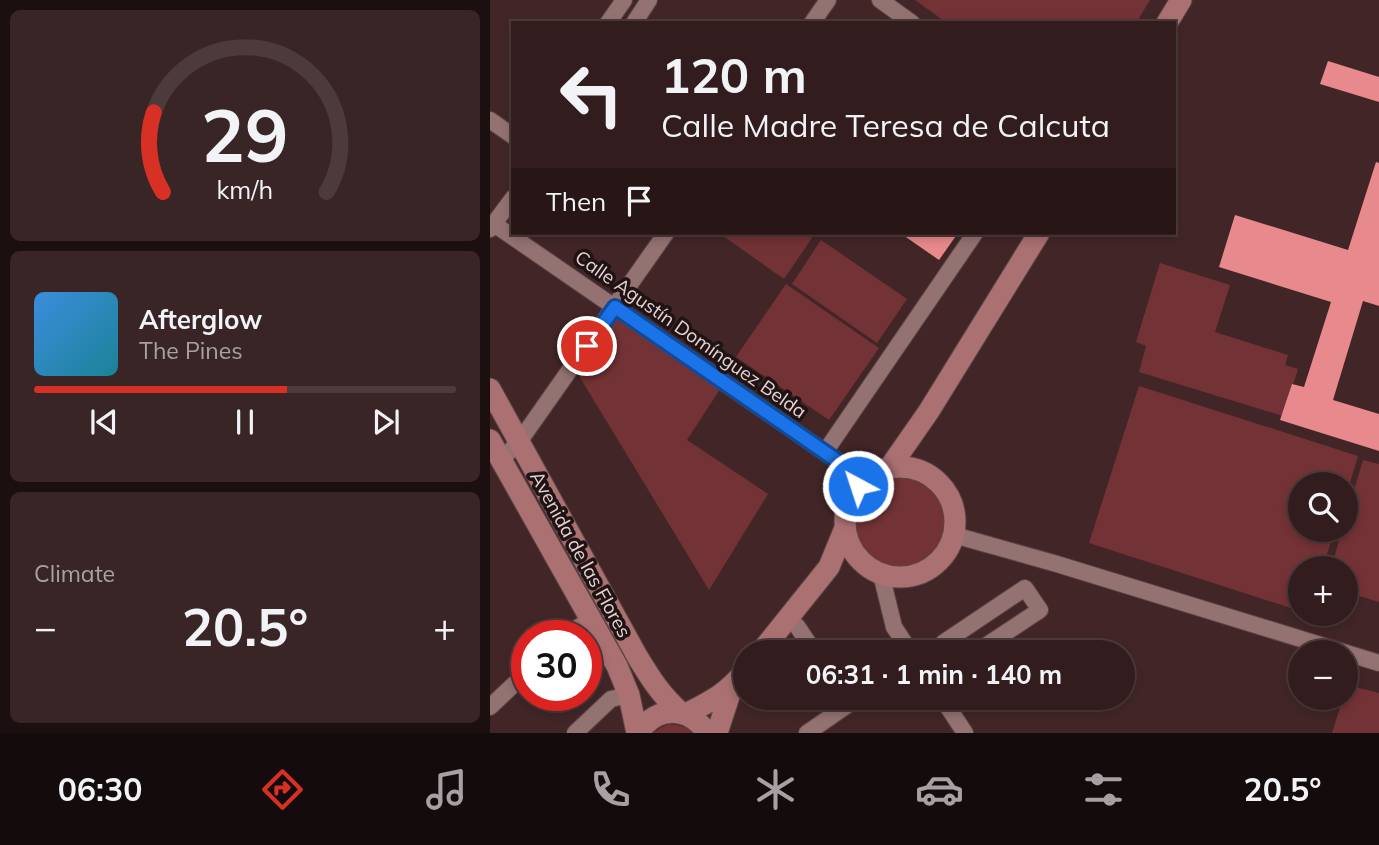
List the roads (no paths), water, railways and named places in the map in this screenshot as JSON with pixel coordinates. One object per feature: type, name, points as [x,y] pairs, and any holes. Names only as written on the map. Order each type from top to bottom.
[{"type":"street","points":[[609,21],[624,0]]},
{"type":"street","points":[[635,21],[649,0]]},
{"type":"street","points":[[814,21],[828,0]]},
{"type":"street","points":[[880,0],[909,21]]},
{"type":"street","points":[[1168,21],[1181,0]]},
{"type":"street","points":[[490,120],[511,135]]},
{"type":"street","points":[[492,227],[511,201]]},
{"type":"street","name":"Calle Agustín Domínguez Belda","points":[[492,227],[615,307],[825,452],[839,462],[858,486]]},
{"type":"street","points":[[501,460],[519,442],[665,235]]},
{"type":"street","points":[[825,452],[974,235]]},
{"type":"street","points":[[890,467],[929,411],[1038,235]]},
{"type":"street","name":"Avenida de las Flores","points":[[490,389],[656,687],[665,698],[699,721],[708,733]]},
{"type":"street","points":[[920,470],[918,454],[929,411]]},
{"type":"street","name":"Avenida de las Flores","points":[[490,440],[590,620]]},
{"type":"street","points":[[905,466],[920,470],[934,477],[953,503],[956,519],[954,535],[945,554],[923,572],[900,578],[881,574],[857,557],[849,543],[845,513],[850,499],[858,486],[872,474],[890,467],[905,466]]},
{"type":"street","points":[[770,640],[829,567],[845,528]]},
{"type":"street","points":[[954,535],[1379,663]]},
{"type":"street","points":[[829,567],[857,557]]},
{"type":"street","points":[[881,574],[894,627],[902,640]]},
{"type":"street","points":[[947,640],[1025,588],[1040,610],[995,640]]},
{"type":"street","points":[[797,626],[806,640]]},
{"type":"street","name":"Avenida de las Flores","points":[[602,640],[617,666],[629,695],[637,733]]},
{"type":"street","points":[[637,733],[645,723],[656,716],[668,712],[684,713],[716,699],[733,684]]},
{"type":"street","points":[[490,707],[511,687]]},
{"type":"street","points":[[717,733],[733,694]]},
{"type":"street","points":[[575,733],[611,699],[629,695]]},
{"type":"street","points":[[807,733],[840,710]]},
{"type":"street","points":[[950,710],[965,733]]}]
